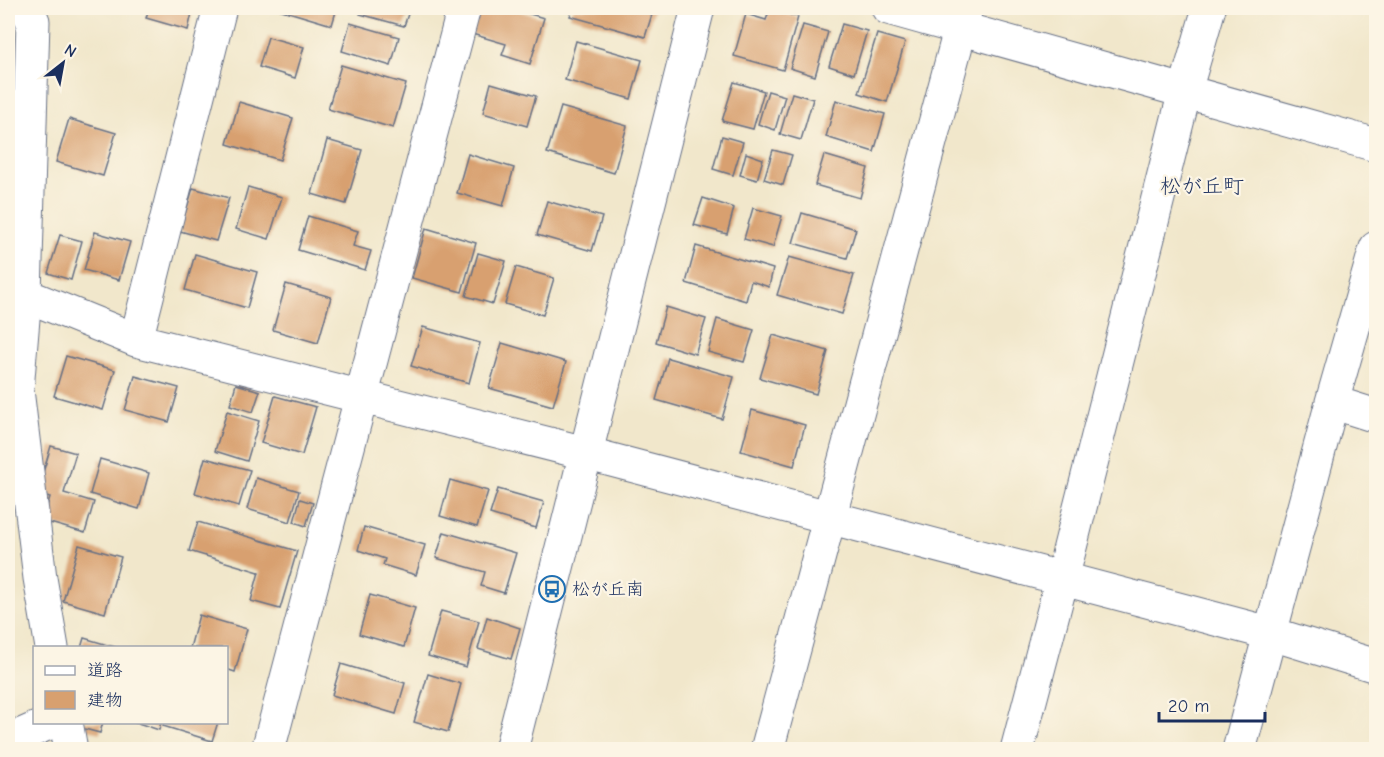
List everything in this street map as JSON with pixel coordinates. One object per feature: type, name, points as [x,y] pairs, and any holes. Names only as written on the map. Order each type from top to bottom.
[{"type":"street","points":[[26,8],[33,21],[25,295],[12,388],[52,646]]},
{"type":"street","points":[[136,340],[220,8]]},
{"type":"street","points":[[268,750],[464,8]]},
{"type":"street","points":[[511,750],[698,8]]},
{"type":"street","points":[[888,8],[964,17],[1185,91],[1377,145]]},
{"type":"street","points":[[1017,750],[1185,91],[1209,8]]},
{"type":"street","points":[[767,750],[964,17]]},
{"type":"street","points":[[1239,750],[1332,402],[1377,248]]},
{"type":"street","points":[[25,295],[136,340],[362,395],[585,453],[1269,633],[1377,666]]},
{"type":"street","points":[[1332,402],[1377,416]]},
{"type":"street","points":[[8,741],[49,724]]},
{"type":"street","points":[[66,724],[71,750]]},
{"type":"building","points":[[149,8],[193,9],[188,30],[146,18]]},
{"type":"building","points":[[275,8],[337,8],[332,25]]},
{"type":"building","points":[[362,8],[410,8],[404,26],[360,14]]},
{"type":"building","points":[[480,8],[509,8],[544,18],[530,64],[502,55],[506,44],[472,34]]},
{"type":"building","points":[[573,8],[654,8],[645,37],[570,16]]},
{"type":"building","points":[[770,9],[798,17],[783,70],[734,56],[746,14],[766,20]]},
{"type":"building","points":[[350,23],[399,37],[391,66],[342,51]]},
{"type":"building","points":[[842,24],[867,31],[854,74],[829,66]]},
{"type":"building","points":[[803,25],[828,32],[815,76],[790,68]]},
{"type":"building","points":[[877,34],[905,42],[887,102],[859,93]]},
{"type":"building","points":[[268,37],[304,47],[295,78],[259,67]]},
{"type":"building","points":[[576,41],[642,60],[631,99],[565,80]]},
{"type":"building","points":[[341,65],[406,84],[393,128],[328,109]]},
{"type":"building","points":[[734,82],[764,91],[753,129],[722,121]]},
{"type":"building","points":[[491,83],[536,96],[527,126],[483,113]]},
{"type":"building","points":[[768,91],[785,96],[775,130],[758,124]]},
{"type":"building","points":[[792,93],[813,99],[801,140],[780,134]]},
{"type":"building","points":[[836,100],[885,114],[874,152],[826,137]]},
{"type":"building","points":[[239,102],[293,118],[280,160],[227,144]]},
{"type":"building","points":[[561,107],[627,126],[614,173],[547,153]]},
{"type":"building","points":[[69,119],[116,133],[103,176],[56,162]]},
{"type":"building","points":[[722,136],[743,142],[733,175],[713,169]]},
{"type":"building","points":[[327,140],[362,150],[346,204],[312,194]]},
{"type":"building","points":[[773,150],[792,155],[783,185],[764,179]]},
{"type":"building","points":[[746,153],[763,159],[757,180],[740,175]]},
{"type":"building","points":[[468,154],[514,168],[503,206],[457,193]]},
{"type":"building","points":[[824,155],[868,168],[860,198],[815,185]]},
{"type":"building","points":[[248,187],[282,197],[269,239],[236,229]]},
{"type":"building","points":[[193,188],[229,198],[216,241],[180,231]]},
{"type":"building","points":[[703,198],[734,208],[727,234],[694,225]]},
{"type":"building","points":[[547,201],[602,217],[592,251],[537,235]]},
{"type":"building","points":[[753,208],[782,216],[773,247],[744,239]]},
{"type":"building","points":[[802,213],[856,229],[847,258],[793,243]]},
{"type":"building","points":[[308,216],[358,231],[353,246],[371,251],[365,270],[298,250]]},
{"type":"building","points":[[426,228],[476,243],[462,292],[412,278]]},
{"type":"building","points":[[95,232],[130,242],[119,280],[84,270]]},
{"type":"building","points":[[60,235],[82,241],[71,280],[48,273]]},
{"type":"building","points":[[696,246],[773,269],[769,287],[751,281],[746,301],[686,283]]},
{"type":"building","points":[[478,253],[506,261],[493,304],[466,296]]},
{"type":"building","points":[[195,254],[257,272],[247,308],[185,290]]},
{"type":"building","points":[[789,257],[854,275],[842,314],[777,295]]},
{"type":"building","points":[[516,267],[554,278],[543,315],[505,304]]},
{"type":"building","points":[[286,284],[331,297],[318,343],[273,330]]},
{"type":"building","points":[[666,307],[706,319],[695,354],[656,342]]},
{"type":"building","points":[[717,319],[754,330],[744,362],[708,352]]},
{"type":"building","points":[[423,327],[480,343],[469,383],[411,366]]},
{"type":"building","points":[[773,335],[828,351],[816,394],[760,378]]},
{"type":"building","points":[[502,343],[566,362],[553,406],[489,388]]},
{"type":"building","points":[[66,356],[115,370],[103,410],[54,396]]},
{"type":"building","points":[[668,358],[734,377],[722,419],[656,400]]},
{"type":"building","points":[[135,376],[179,388],[169,422],[125,410]]},
{"type":"building","points":[[236,384],[260,391],[253,412],[230,405]]},
{"type":"building","points":[[275,396],[316,407],[302,455],[261,443]]},
{"type":"building","points":[[752,410],[805,425],[794,466],[741,451]]},
{"type":"building","points":[[227,411],[259,421],[247,461],[215,451]]},
{"type":"building","points":[[51,446],[76,453],[64,493],[94,502],[85,533],[43,521],[50,497],[37,493]]},
{"type":"building","points":[[205,458],[250,470],[239,506],[195,493]]},
{"type":"building","points":[[100,459],[149,473],[139,509],[90,494]]},
{"type":"building","points":[[256,478],[299,491],[290,522],[247,509]]},
{"type":"building","points":[[450,480],[488,491],[477,527],[440,516]]},
{"type":"building","points":[[498,489],[544,502],[536,528],[490,514]]},
{"type":"building","points":[[300,499],[313,503],[306,526],[294,522]]},
{"type":"building","points":[[198,522],[297,551],[280,609],[251,601],[259,572],[189,551]]},
{"type":"building","points":[[364,527],[425,545],[416,575],[383,565],[385,559],[358,550]]},
{"type":"building","points":[[444,532],[516,553],[504,593],[481,586],[485,572],[436,558]]},
{"type":"building","points":[[79,545],[121,557],[105,613],[63,601]]},
{"type":"building","points":[[370,595],[415,608],[404,647],[359,634]]},
{"type":"building","points":[[441,611],[479,621],[466,667],[428,656]]},
{"type":"building","points":[[199,615],[247,629],[235,672],[228,670],[228,646],[191,646]]},
{"type":"building","points":[[487,617],[520,628],[511,659],[478,649]]},
{"type":"building","points":[[84,638],[112,646],[82,646]]},
{"type":"building","points":[[341,664],[405,683],[396,714],[332,695]]},
{"type":"building","points":[[428,674],[461,684],[448,732],[414,722]]},
{"type":"building","points":[[74,724],[102,724],[100,733],[73,726]]},
{"type":"building","points":[[141,724],[160,724],[159,730]]},
{"type":"building","points":[[164,724],[217,724],[212,741],[163,726]]},
{"type":"place","name":"松が丘南","points":[[552,589]]},
{"type":"district","name":"松が丘町","points":[[1202,186]]}]
